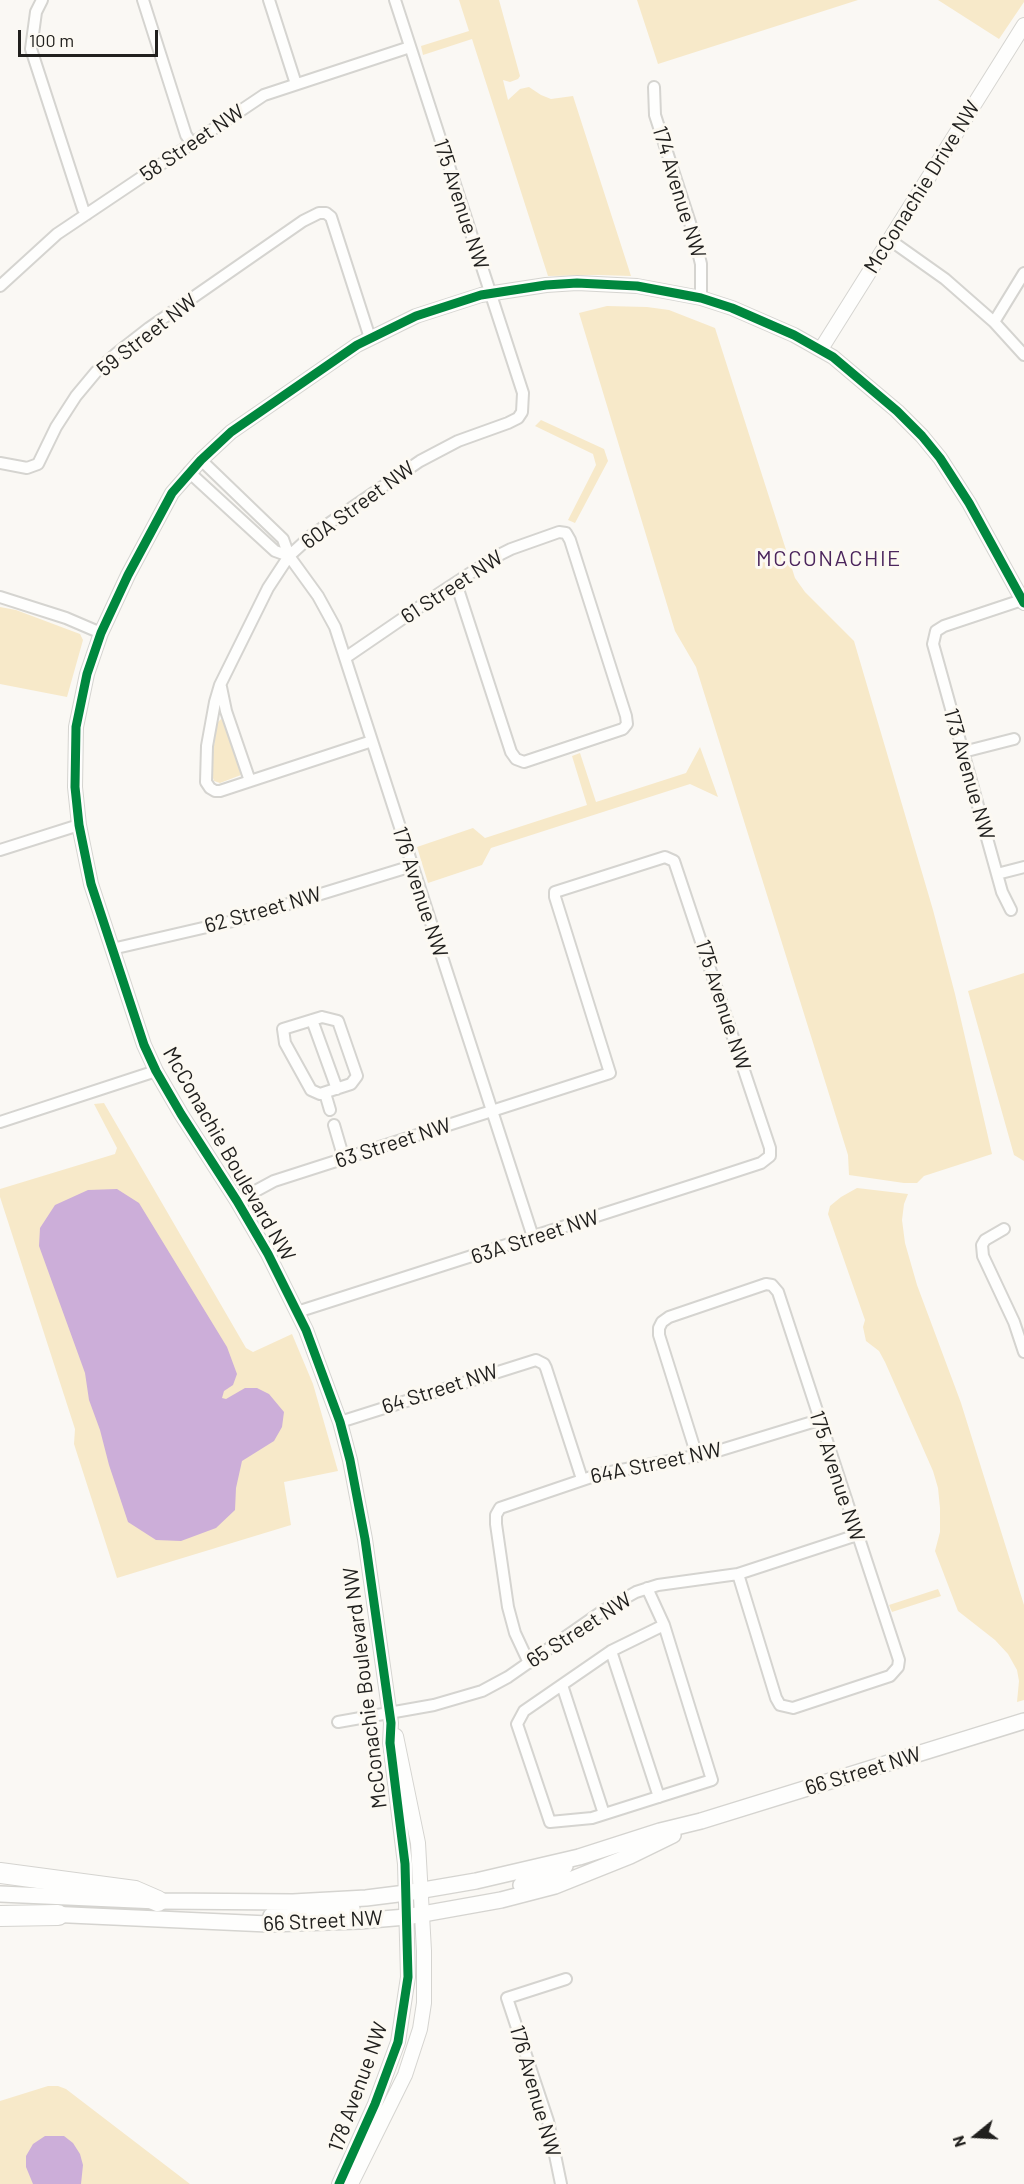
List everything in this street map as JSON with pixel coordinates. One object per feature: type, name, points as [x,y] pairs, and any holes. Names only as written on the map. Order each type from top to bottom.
[{"type":"highway","points":[[0,1873],[135,1891],[158,1901]]},
{"type":"highway","points":[[0,1914],[58,1915]]},
{"type":"main road","name":"66 Street NW","points":[[58,1915],[291,1924],[422,1903],[509,1874],[583,1856],[660,1831],[701,1821],[1024,1721]]},
{"type":"main road","name":"66 Street NW","points":[[0,1894],[158,1901],[406,1904],[501,1900],[555,1886],[630,1856],[701,1821]]},
{"type":"street","points":[[42,0],[36,12],[32,44],[82,207],[87,214]]},
{"type":"street","points":[[143,0],[186,135],[192,144]]},
{"type":"street","points":[[269,0],[296,84]]},
{"type":"street","name":"175 Avenue NW","points":[[395,0],[523,393],[523,409]]},
{"type":"street","name":"McConachie Drive NW","points":[[821,349],[1024,25]]},
{"type":"street","name":"58 Street NW","points":[[0,286],[44,244],[264,95],[410,47]]},
{"type":"street","name":"174 Avenue NW","points":[[654,87],[655,116],[694,235],[701,264],[701,298]]},
{"type":"street","name":"59 Street NW","points":[[0,463],[27,468],[38,464],[56,427],[76,396],[96,372],[150,328],[303,221],[319,213],[326,213],[331,217],[370,338]]},
{"type":"street","points":[[890,240],[945,279],[994,322],[1024,355]]},
{"type":"street","points":[[994,322],[1024,273]]},
{"type":"street","name":"McConachie Boulevard NW","points":[[406,1904],[405,1864],[390,1743],[390,1718],[357,1495],[340,1422],[322,1370],[297,1312],[268,1254],[156,1071],[144,1045],[91,884],[79,825],[75,787],[76,727],[87,674],[101,633],[152,528],[172,493],[189,472],[231,432],[347,352],[416,316],[489,293],[546,285],[600,283],[637,286],[701,298],[750,315],[794,335],[833,357],[889,404],[922,436],[940,458],[969,503],[1023,602]]},
{"type":"street","name":"60A Street NW","points":[[250,781],[220,791],[210,788],[206,782],[207,746],[214,702],[220,685],[268,588],[289,556],[312,535],[420,461],[458,441],[518,418],[523,409]]},
{"type":"street","name":"176 Avenue NW","points":[[201,460],[284,539],[289,556],[326,609],[335,627],[533,1237]]},
{"type":"street","name":"176 Avenue NW","points":[[189,472],[275,551],[289,556]]},
{"type":"street","name":"61 Street NW","points":[[345,658],[456,583],[495,557],[559,532],[566,533],[626,716],[627,724],[623,729],[524,762],[516,759],[511,752],[456,583]]},
{"type":"street","points":[[0,597],[66,618],[101,633]]},
{"type":"street","name":"173 Avenue NW","points":[[1011,910],[1002,892],[934,649],[933,636],[944,626],[1023,602]]},
{"type":"street","points":[[220,685],[226,711],[250,781],[372,741]]},
{"type":"street","points":[[963,752],[1014,739]]},
{"type":"street","points":[[0,850],[79,825]]},
{"type":"street","name":"175 Avenue NW","points":[[613,874],[665,857],[669,858],[678,868],[770,1148],[770,1156]]},
{"type":"street","name":"62 Street NW","points":[[112,949],[233,921],[412,866]]},
{"type":"street","points":[[997,874],[1024,867]]},
{"type":"street","name":"63 Street NW","points":[[237,1201],[274,1181],[610,1073],[555,892],[613,874]]},
{"type":"street","points":[[322,1017],[338,1021],[357,1076],[351,1084],[337,1089],[320,1094],[311,1090],[285,1043],[283,1029],[322,1017]]},
{"type":"street","points":[[312,1020],[337,1089]]},
{"type":"street","points":[[0,1122],[156,1071]]},
{"type":"street","points":[[325,1093],[330,1110]]},
{"type":"street","points":[[334,1125],[344,1159]]},
{"type":"street","name":"63A Street NW","points":[[297,1312],[761,1163],[770,1156]]},
{"type":"street","points":[[1004,1229],[985,1240],[982,1245],[983,1256],[1014,1322],[1024,1352]]},
{"type":"street","name":"175 Avenue NW","points":[[698,1456],[659,1335],[659,1328],[662,1322],[669,1317],[766,1284],[772,1286],[777,1292],[899,1660],[898,1667],[890,1676],[793,1708],[780,1705],[738,1574]]},
{"type":"street","name":"64 Street NW","points":[[340,1422],[530,1360],[540,1361],[546,1368],[582,1479]]},
{"type":"street","name":"64A Street NW","points":[[529,1663],[515,1633],[508,1607],[496,1524],[497,1511],[504,1505],[582,1479],[623,1468],[698,1456],[819,1420]]},
{"type":"street","name":"65 Street NW","points":[[338,1722],[390,1718],[482,1691],[508,1677],[616,1602],[647,1588],[738,1574],[857,1535]]},
{"type":"street","points":[[647,1588],[664,1625],[712,1780],[592,1818],[550,1822],[517,1724],[524,1711],[611,1651],[664,1625]]},
{"type":"street","points":[[611,1651],[659,1797]]},
{"type":"street","points":[[562,1685],[604,1814]]},
{"type":"street","name":"McConachie Boulevard NW","points":[[390,1718],[399,1743],[418,1843],[422,1903]]},
{"type":"street","name":"178 Avenue NW","points":[[351,2184],[395,2098],[413,2054],[420,2029],[425,1980],[422,1903]]},
{"type":"street","name":"178 Avenue NW","points":[[339,2184],[375,2104],[398,2042],[408,1977],[406,1904]]},
{"type":"street","name":"176 Avenue NW","points":[[561,2184],[548,2121],[507,1998],[566,1979]]},
{"type":"shaded area","points":[[459,0],[499,0],[520,76],[510,82],[503,80],[508,100],[520,89],[529,87],[551,99],[573,96],[631,276],[548,276],[472,39],[423,55],[421,46],[469,31]]},
{"type":"shaded area","points":[[637,0],[858,0],[658,64]]},
{"type":"shaded area","points":[[938,0],[1024,0],[1024,2],[999,39]]},
{"type":"shaded area","points":[[607,306],[669,310],[715,328],[795,578],[805,592],[854,641],[933,910],[992,1154],[924,1176],[917,1183],[849,1175],[848,1155],[696,667],[675,631],[579,313]]},
{"type":"shaded area","points":[[541,420],[604,449],[608,461],[575,523],[568,520],[596,465],[593,454],[535,426]]},
{"type":"shaded area","points":[[0,607],[16,610],[80,634],[83,640],[67,697],[0,684]]},
{"type":"shaded area","points":[[221,719],[224,721],[241,775],[220,783],[214,781],[212,760],[217,723]]},
{"type":"shaded area","points":[[700,747],[718,797],[690,784],[491,848],[482,865],[428,883],[417,847],[473,828],[485,838],[587,805],[572,756],[580,753],[596,802],[686,773]]},
{"type":"shaded area","points":[[1024,973],[1024,1161],[1014,1155],[968,991]]},
{"type":"shaded area","points":[[104,1103],[246,1348],[253,1352],[292,1334],[313,1384],[338,1471],[284,1482],[291,1525],[117,1578],[74,1444],[75,1429],[0,1197],[0,1189],[115,1154],[117,1148],[94,1104]]},
{"type":"shaded area","points":[[857,1188],[908,1194],[902,1220],[905,1243],[917,1285],[961,1403],[1024,1605],[1024,1700],[1017,1702],[1019,1681],[1017,1670],[1008,1654],[995,1640],[958,1611],[935,1551],[940,1532],[940,1508],[933,1471],[885,1362],[879,1351],[866,1341],[863,1327],[865,1320],[828,1214],[830,1206]]},
{"type":"shaded area","points":[[117,1189],[139,1203],[227,1347],[237,1374],[233,1385],[224,1391],[222,1398],[226,1399],[245,1388],[257,1388],[269,1394],[284,1412],[282,1427],[274,1441],[242,1461],[236,1488],[235,1510],[216,1528],[181,1541],[156,1540],[128,1522],[89,1400],[85,1373],[39,1246],[40,1228],[55,1205],[88,1190]]},
{"type":"shaded area","points":[[938,1589],[941,1596],[892,1612],[889,1605]]},
{"type":"shaded area","points":[[48,2086],[66,2089],[190,2184],[0,2184],[0,2101]]},
{"type":"shaded area","points":[[45,2136],[64,2136],[73,2143],[80,2154],[83,2165],[81,2184],[33,2184],[26,2167],[26,2156],[33,2144]]},
{"type":"cycle path","points":[[339,2184],[375,2104],[398,2042],[408,1977],[405,1864],[390,1743],[391,1723],[365,1539],[350,1460],[340,1422],[306,1330],[268,1254],[156,1071],[144,1045],[91,884],[79,825],[75,787],[76,727],[87,674],[101,633],[128,575],[172,493],[201,460],[231,432],[357,345],[416,316],[481,295],[546,285],[577,283],[637,286],[701,298],[732,308],[794,335],[833,357],[897,411],[940,458],[969,503],[1024,603]]},
{"type":"district","name":"MCCONACHIE","points":[[829,559]]}]
